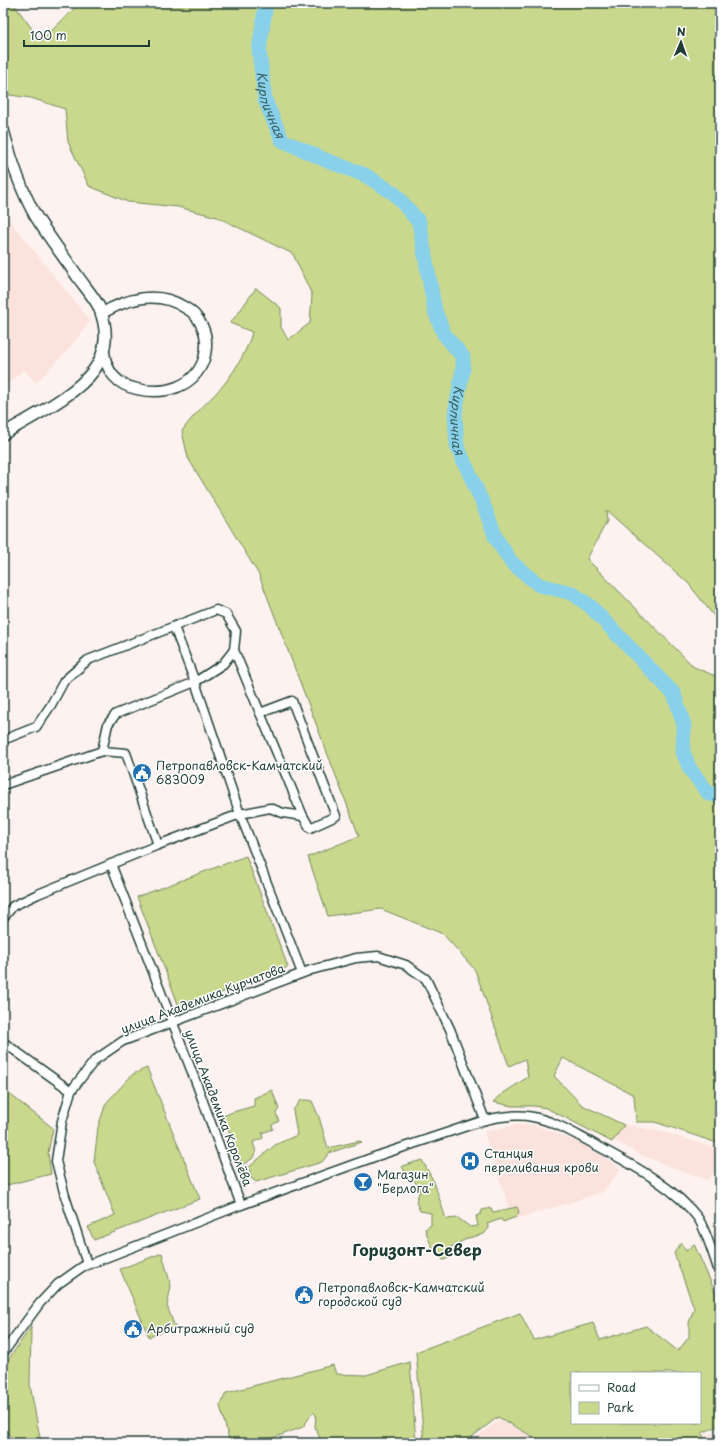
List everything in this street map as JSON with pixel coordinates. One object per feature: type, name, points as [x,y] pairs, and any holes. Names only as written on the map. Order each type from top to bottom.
[{"type":"main road","points":[[3,130],[12,164],[36,216],[98,306],[106,334],[104,352],[95,369],[84,381],[69,394],[3,434]]},
{"type":"street","points":[[101,314],[116,305],[131,300],[165,298],[182,305],[198,318],[202,326],[206,346],[202,362],[193,378],[172,389],[158,392],[134,389],[117,380],[106,365],[104,352]]},
{"type":"street","points":[[3,740],[36,727],[51,705],[64,681],[88,660],[216,610],[226,614],[236,631],[234,650],[260,713],[303,816],[310,828],[336,816],[292,701],[260,713]]},
{"type":"street","name":"улица Академика Курчатова","points":[[174,627],[195,682],[240,814],[302,973]]},
{"type":"street","points":[[102,751],[108,724],[116,714],[195,682],[223,664],[234,650]]},
{"type":"street","points":[[3,785],[102,751],[126,753],[158,845]]},
{"type":"street","points":[[3,918],[13,906],[66,882],[240,814],[270,808],[283,813],[303,816]]},
{"type":"street","name":"улица Академика Королёва","points":[[111,864],[173,1023],[241,1205]]},
{"type":"street","name":"улица Академика Курчатова","points":[[87,1264],[65,1196],[56,1161],[62,1121],[71,1091],[95,1060],[123,1042],[302,973],[356,958],[378,956],[406,965],[426,979],[450,1029],[485,1120]]},
{"type":"street","points":[[3,1042],[71,1091]]},
{"type":"street","points":[[3,1353],[40,1303],[53,1289],[71,1273],[87,1264],[241,1205],[377,1156],[485,1120],[502,1116],[528,1116],[546,1120],[608,1151],[652,1178],[680,1200],[699,1220],[720,1275]]},
{"type":"shaded area","points":[[3,212],[90,321],[68,350],[36,383],[24,370],[3,387]]},
{"type":"shaded area","points":[[578,1114],[670,1134],[720,1150],[720,1166],[717,1167],[708,1180],[681,1171],[639,1154],[574,1119]]},
{"type":"shaded area","points":[[516,1125],[534,1125],[561,1135],[590,1148],[621,1169],[603,1192],[513,1220],[484,1132]]},
{"type":"shaded area","points":[[500,1420],[543,1443],[468,1443]]},
{"type":"shaded area","points":[[720,1430],[720,1443],[707,1443],[705,1436]]},
{"type":"green space","points":[[3,3],[13,3],[41,41],[80,3],[92,3],[94,5],[95,3],[720,3],[720,624],[688,583],[606,510],[607,521],[587,559],[694,667],[720,678],[720,1144],[655,1122],[636,1122],[634,1095],[563,1058],[554,1076],[582,1105],[624,1125],[612,1142],[546,1108],[534,1106],[512,1106],[493,1102],[499,1096],[528,1077],[525,1059],[509,1066],[475,970],[443,934],[381,909],[328,916],[308,857],[359,836],[259,575],[188,458],[182,431],[192,418],[225,383],[245,352],[252,332],[230,323],[256,288],[281,308],[281,327],[288,340],[310,323],[312,295],[293,254],[217,217],[178,207],[128,202],[89,186],[68,142],[65,109],[31,98],[3,94]]},
{"type":"green space","points":[[246,856],[288,967],[180,1009],[137,897]]},
{"type":"green space","points":[[147,1068],[200,1199],[94,1240],[88,1227],[115,1215],[94,1162],[98,1127],[106,1103],[133,1074]]},
{"type":"green space","points":[[3,1089],[53,1128],[48,1153],[51,1174],[3,1186]]},
{"type":"green space","points":[[272,1090],[279,1109],[276,1113],[279,1121],[272,1125],[273,1129],[262,1133],[263,1138],[253,1142],[256,1152],[252,1159],[242,1165],[223,1116],[254,1106],[254,1098]]},
{"type":"green space","points":[[301,1100],[312,1101],[319,1117],[328,1148],[359,1141],[362,1142],[329,1153],[322,1162],[256,1182],[251,1178],[249,1167],[275,1145],[297,1135],[293,1110]]},
{"type":"green space","points":[[422,1160],[434,1182],[446,1219],[458,1218],[470,1227],[478,1226],[476,1216],[481,1214],[482,1210],[491,1208],[493,1212],[517,1207],[519,1212],[516,1217],[503,1222],[501,1219],[487,1224],[489,1228],[484,1234],[468,1238],[448,1249],[449,1258],[443,1260],[434,1250],[425,1229],[431,1225],[431,1213],[420,1211],[416,1202],[420,1189],[413,1179],[407,1177],[402,1166]]},
{"type":"green space","points":[[681,1243],[686,1251],[694,1244],[720,1303],[720,1366],[718,1367],[720,1370],[720,1425],[702,1433],[706,1443],[544,1443],[498,1417],[464,1443],[424,1443],[416,1352],[520,1313],[534,1340],[593,1323],[600,1340],[646,1326],[678,1351],[689,1337],[689,1323],[694,1308],[674,1253]]},
{"type":"green space","points":[[162,1253],[171,1286],[167,1306],[175,1327],[149,1337],[120,1269]]},
{"type":"green space","points":[[31,1327],[30,1385],[41,1443],[16,1443],[3,1427],[3,1367]]},
{"type":"green space","points":[[410,1362],[416,1443],[322,1443],[315,1427],[316,1415],[313,1412],[303,1427],[259,1443],[230,1443],[220,1406],[226,1393],[333,1365],[336,1374],[366,1375]]},
{"type":"waterway","name":"Кирпичная","points":[[266,3],[259,50],[265,100],[282,140],[323,159],[365,175],[395,194],[419,222],[435,311],[444,334],[463,357],[463,369],[455,414],[457,446],[484,506],[496,538],[511,562],[539,585],[572,593],[590,606],[674,694],[684,725],[683,752],[690,769],[709,794],[720,795]]},
{"type":"place","name":"Петропавловск-Камчатский 683009","points":[[142,773]]},
{"type":"place","name":"Станция переливания крови","points":[[470,1161]]},
{"type":"place","name":"Магазин \"Берлога\"","points":[[363,1182]]},
{"type":"place","name":"Петропавловск-Камчатский городской суд","points":[[304,1295]]},
{"type":"place","name":"Арбитражный суд","points":[[133,1329]]},
{"type":"district","name":"Горизонт-Север","points":[[417,1250]]}]
